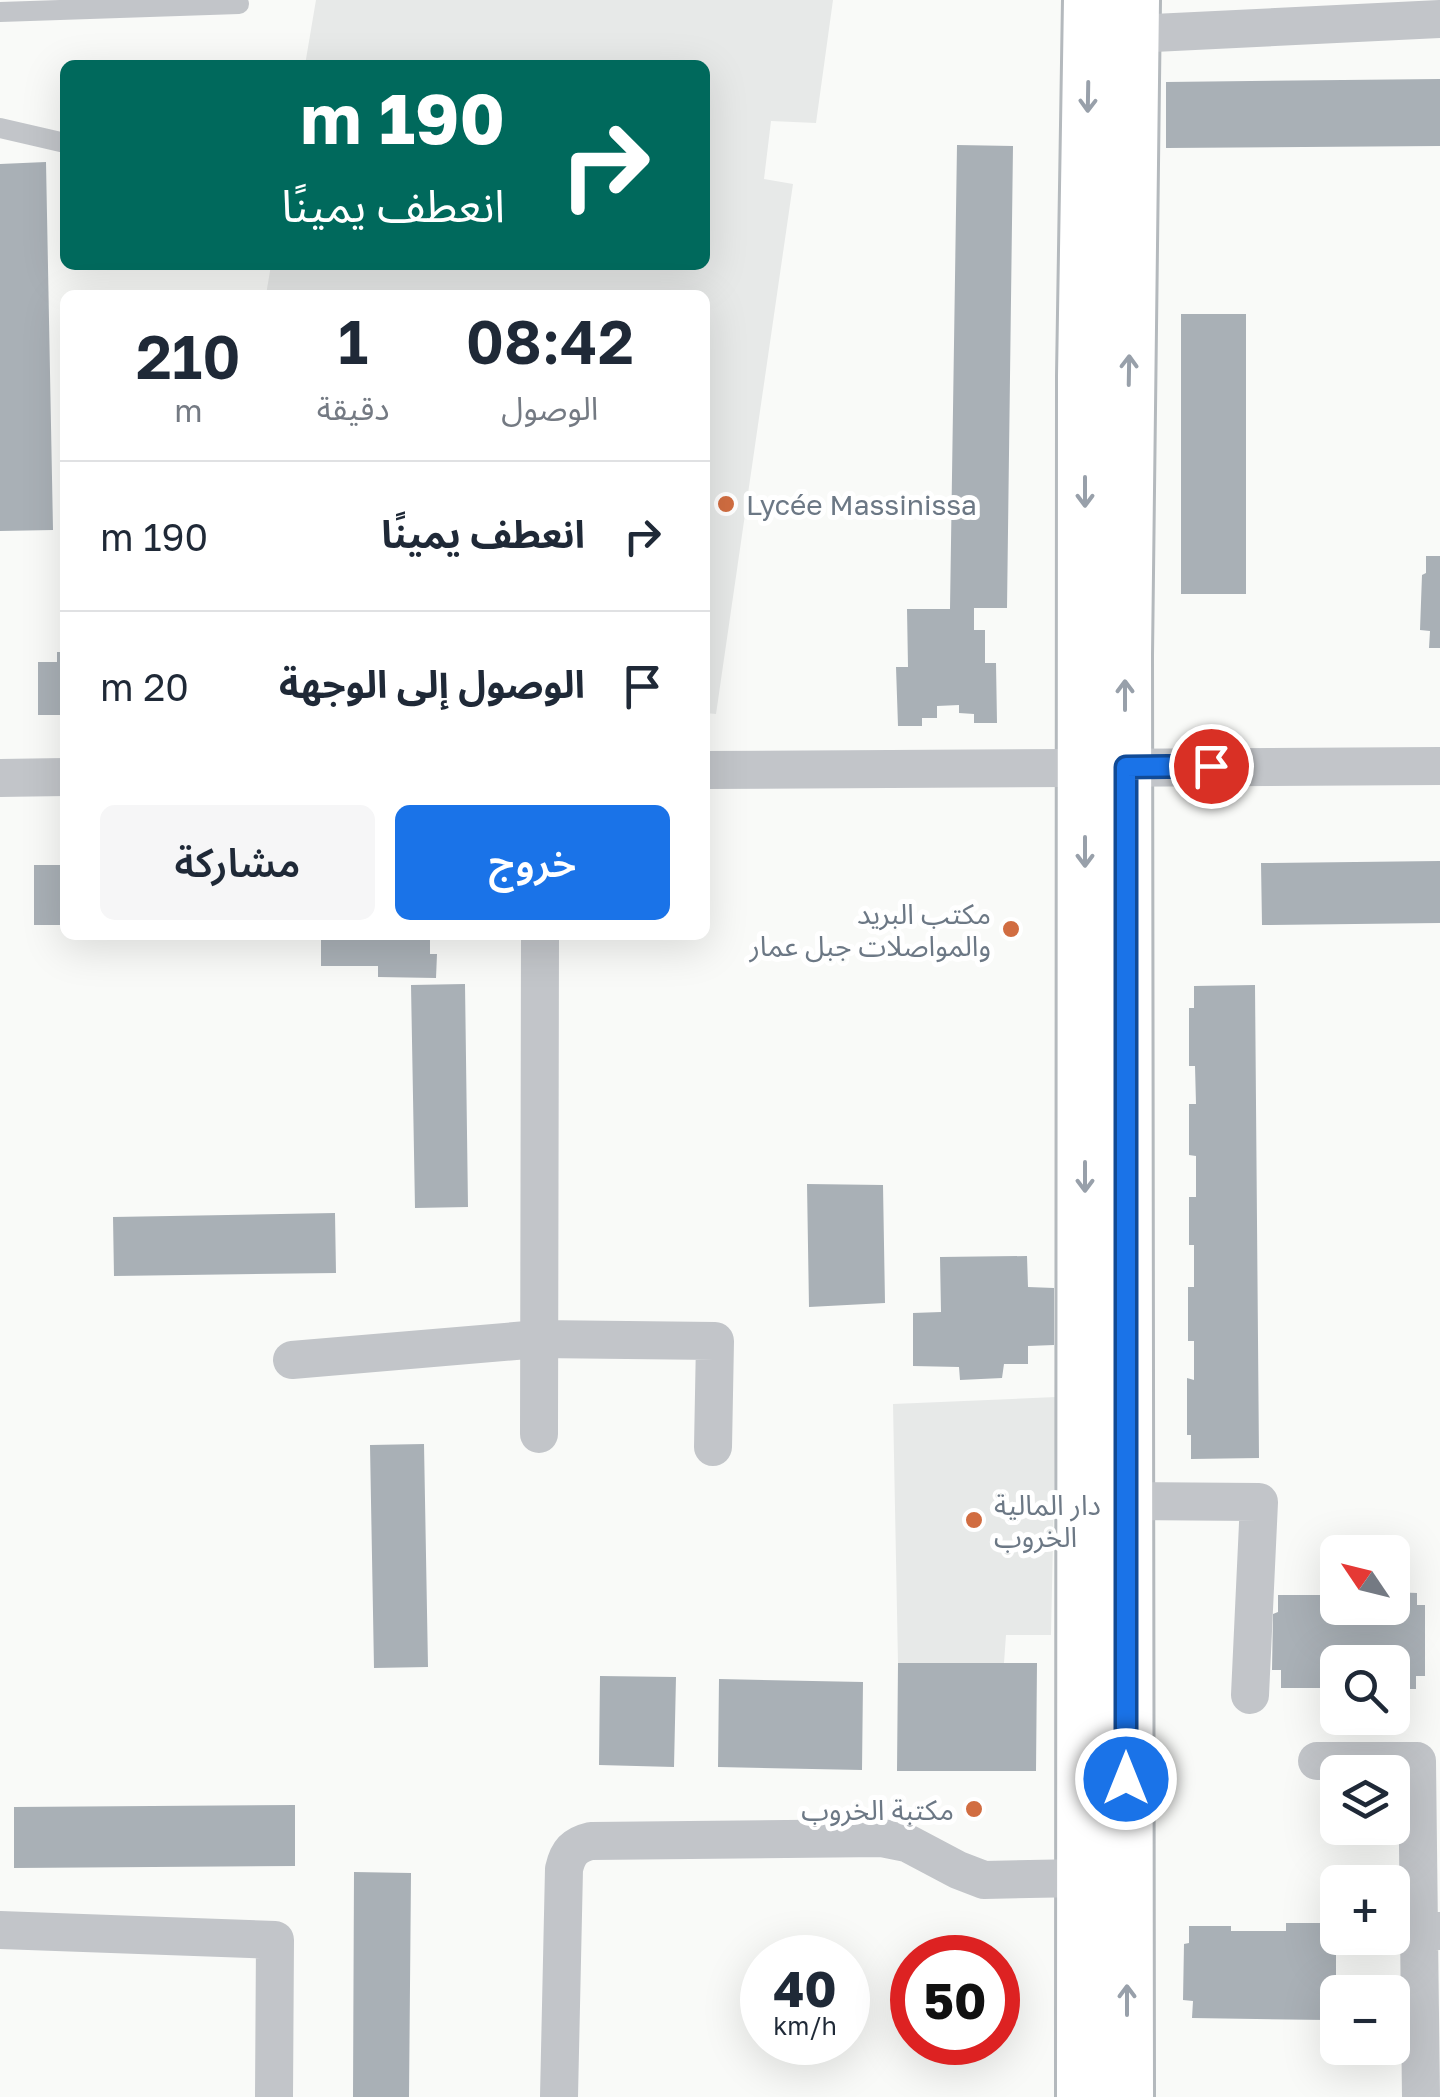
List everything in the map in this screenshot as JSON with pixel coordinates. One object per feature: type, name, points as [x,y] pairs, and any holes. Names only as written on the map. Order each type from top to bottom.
[{"type":"main road","points":[[1090,0],[1084,376],[1105,767],[1126,1501],[1127,2097]]},
{"type":"main road","points":[[1082,2097],[1082,1878],[1105,767],[1133,17]]},
{"type":"street","points":[[1133,17],[1440,18]]},
{"type":"street","points":[[710,770],[1440,766]]},
{"type":"street","points":[[0,778],[60,777]]},
{"type":"street","points":[[538,1434],[540,940]]},
{"type":"street","points":[[292,1360],[539,1339],[716,1341],[713,1447]]},
{"type":"street","points":[[1126,1501],[1258,1502],[1250,1696]]},
{"type":"street","points":[[1316,1760],[1418,1761],[1429,1932],[1421,2097]]},
{"type":"street","points":[[559,2097],[564,1869],[567,1855],[577,1844],[882,1838],[907,1843],[984,1880],[1082,1878]]},
{"type":"street","points":[[0,1930],[276,1940],[274,2097]]},
{"type":"lane","points":[[0,12],[240,4]]},
{"type":"lane","points":[[0,128],[60,142]]},
{"type":"shaded area","points":[[316,0],[833,0],[816,123],[771,121],[764,179],[793,184],[716,714],[710,713],[710,290],[267,290],[270,270],[710,270],[710,60],[306,60]]},
{"type":"shaded area","name":"دار المالية الخروب","points":[[1056,1397],[1051,1635],[1006,1635],[1004,1663],[898,1663],[893,1404]]},
{"type":"building","points":[[1440,79],[1440,146],[1166,148],[1166,82]]},
{"type":"building","points":[[957,145],[1013,146],[1007,608],[974,608],[974,630],[985,630],[985,663],[996,663],[997,723],[974,723],[974,714],[959,713],[959,705],[937,706],[937,718],[922,718],[922,726],[898,726],[896,667],[908,667],[907,609],[950,609]]},
{"type":"building","points":[[46,162],[53,530],[0,531],[0,164]]},
{"type":"building","points":[[1181,314],[1246,314],[1246,594],[1181,594]]},
{"type":"building","points":[[1426,556],[1440,556],[1440,648],[1429,648],[1430,631],[1420,630]]},
{"type":"building","points":[[60,652],[60,715],[38,715],[38,662],[57,662]]},
{"type":"building","points":[[1440,861],[1440,923],[1262,925],[1261,863]]},
{"type":"building","points":[[34,865],[60,865],[60,925],[34,925]]},
{"type":"building","points":[[321,940],[430,940],[430,954],[437,954],[436,978],[378,977],[378,966],[321,966]]},
{"type":"building","points":[[465,984],[468,1207],[415,1208],[411,985]]},
{"type":"building","points":[[1255,985],[1259,1458],[1191,1459],[1187,1378],[1194,1380],[1194,1341],[1188,1341],[1188,1287],[1194,1287],[1194,1245],[1189,1245],[1189,1197],[1196,1197],[1196,1156],[1189,1155],[1189,1104],[1196,1104],[1195,1066],[1189,1066],[1189,1008],[1194,1008],[1194,986]]},
{"type":"building","points":[[807,1184],[883,1185],[885,1303],[809,1307]]},
{"type":"building","points":[[335,1213],[336,1273],[114,1276],[113,1217]]},
{"type":"building","points":[[1027,1256],[1028,1287],[1054,1288],[1054,1345],[1028,1346],[1028,1364],[1004,1364],[1002,1378],[960,1380],[959,1367],[913,1366],[913,1313],[941,1312],[940,1257]]},
{"type":"building","points":[[424,1444],[428,1667],[374,1668],[370,1445]]},
{"type":"building","points":[[1410,1593],[1417,1593],[1417,1605],[1425,1605],[1425,1676],[1416,1676],[1416,1689],[1410,1689],[1410,1645],[1320,1645],[1320,1688],[1281,1688],[1281,1670],[1272,1670],[1273,1614],[1278,1612],[1278,1595],[1320,1595],[1320,1625],[1410,1625]]},
{"type":"building","points":[[898,1663],[1037,1663],[1036,1771],[897,1771]]},
{"type":"building","points":[[600,1676],[676,1677],[674,1767],[599,1765]]},
{"type":"building","points":[[719,1679],[863,1682],[862,1770],[718,1767]]},
{"type":"building","points":[[295,1805],[295,1866],[14,1868],[14,1807]]},
{"type":"building","points":[[354,1872],[411,1873],[409,2097],[353,2097]]},
{"type":"building","points":[[1286,1923],[1320,1923],[1320,1955],[1336,1955],[1336,1975],[1320,1975],[1320,2020],[1192,2018],[1193,2001],[1183,2000],[1184,1944],[1189,1943],[1189,1926],[1286,1931]]},
{"type":"place","name":"Lycée Massinissa","points":[[726,504]]},
{"type":"place","name":"مكتب البريد والمواصلات جبل عمار","points":[[1011,929]]},
{"type":"place","name":"دار المالية الخروب","points":[[974,1520]]},
{"type":"place","name":"مكتبة الخروب","points":[[974,1809]]},
{"type":"route","points":[[1126,1779],[1126,767],[1211,766]]}]
